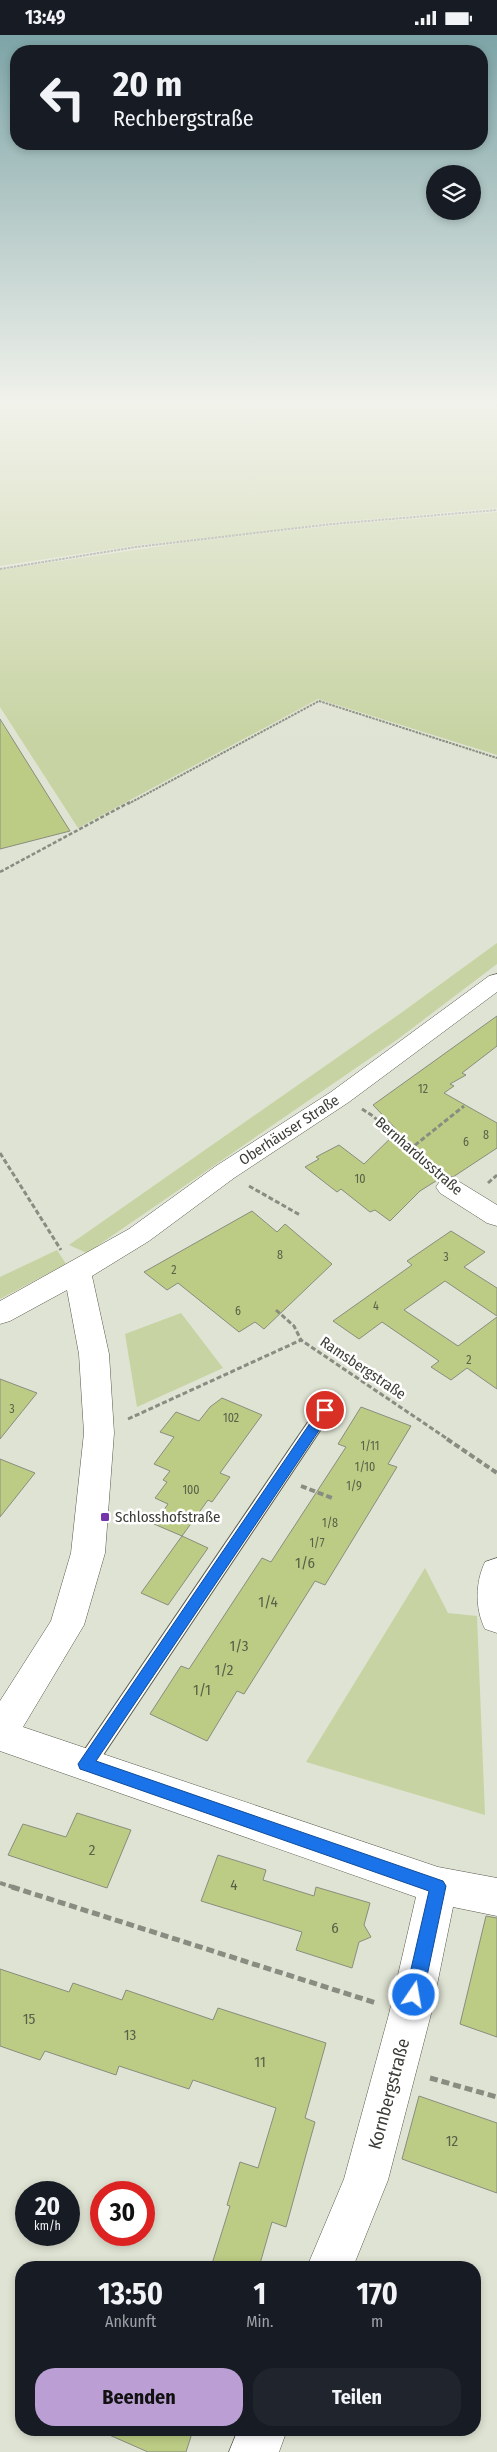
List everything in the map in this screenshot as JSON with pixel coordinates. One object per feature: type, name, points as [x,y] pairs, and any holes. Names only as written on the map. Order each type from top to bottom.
[{"type":"street","name":"Oberhäuser Straße","points":[[77,1272],[139,1235],[225,1172],[340,1097],[497,981]]},
{"type":"street","name":"Bernhardusstraße","points":[[449,1187],[497,1217]]},
{"type":"street","points":[[0,1313],[77,1272],[94,1354],[100,1433],[88,1553],[67,1625],[0,1734],[438,1886],[497,1897]]},
{"type":"street","points":[[497,1572],[494,1590],[497,1619]]},
{"type":"street","name":"Kornbergstraße","points":[[332,2261],[366,2180],[410,2014],[438,1886]]},
{"type":"street","points":[[254,2452],[261,2436]]},
{"type":"lane","points":[[86,1764],[325,1410]]},
{"type":"path","points":[[0,569],[136,547],[332,524],[441,515]]},
{"type":"path","points":[[0,872],[319,701],[497,757]]},
{"type":"path","name":"Bernhardusstraße","points":[[340,1097],[373,1116],[449,1187]]},
{"type":"path","points":[[409,1150],[464,1106]]},
{"type":"path","points":[[0,1153],[77,1272]]},
{"type":"path","points":[[225,1172],[300,1215]]},
{"type":"path","points":[[276,1310],[294,1326],[301,1340]]},
{"type":"path","name":"Ramsbergstraße","points":[[100,1433],[301,1340],[497,1473]]},
{"type":"path","points":[[280,1477],[332,1498]]},
{"type":"path","points":[[0,1883],[410,2014]]},
{"type":"path","points":[[396,2067],[497,2097]]},
{"type":"green space","points":[[0,515],[420,515],[326,523],[266,532],[139,545],[0,566]]},
{"type":"green space","points":[[463,515],[497,515],[497,755],[318,699],[78,828],[0,707],[0,570],[188,542],[337,525]]},
{"type":"green space","points":[[497,943],[497,964],[398,1039],[87,1253],[69,1245],[401,1013]]},
{"type":"green space","points":[[57,1250],[66,1264],[0,1299],[0,1277]]},
{"type":"green space","points":[[181,1313],[223,1368],[137,1407],[125,1334]]},
{"type":"green space","points":[[425,1568],[448,1613],[477,1616],[485,1815],[306,1762]]},
{"type":"building","points":[[0,719],[70,831],[0,849]]},
{"type":"building","points":[[497,1016],[497,1046],[462,1073],[466,1075],[450,1084],[454,1086],[444,1093],[497,1123],[497,1148],[453,1177],[448,1176],[439,1179],[420,1191],[390,1221],[375,1210],[370,1212],[341,1189],[337,1192],[305,1167],[319,1159],[316,1157],[339,1145],[364,1164],[398,1131],[373,1105]]},
{"type":"building","points":[[252,1211],[277,1232],[285,1224],[332,1264],[264,1329],[255,1322],[239,1332],[178,1283],[167,1290],[144,1272]]},
{"type":"building","points":[[451,1231],[485,1252],[464,1267],[497,1288],[497,1316],[445,1281],[404,1310],[458,1346],[497,1317],[497,1389],[467,1368],[451,1380],[431,1367],[439,1361],[382,1322],[359,1339],[333,1321],[412,1265],[407,1261]]},
{"type":"building","points":[[0,1379],[37,1393],[0,1439]]},
{"type":"building","points":[[222,1398],[262,1415],[220,1473],[230,1477],[212,1502],[208,1500],[182,1536],[154,1524],[168,1504],[155,1498],[167,1482],[163,1480],[170,1471],[154,1464],[174,1437],[160,1432],[176,1412],[199,1421],[210,1407]]},
{"type":"building","points":[[361,1407],[411,1426],[388,1464],[397,1467],[325,1585],[315,1581],[244,1694],[237,1691],[207,1741],[150,1714],[181,1666],[189,1669],[262,1558],[271,1562],[346,1447],[338,1444]]},
{"type":"building","points":[[0,1459],[35,1473],[0,1517]]},
{"type":"building","points":[[182,1536],[208,1548],[168,1605],[141,1593]]},
{"type":"building","points":[[77,1813],[131,1830],[107,1888],[8,1855],[23,1824],[66,1837]]},
{"type":"building","points":[[218,1855],[266,1870],[263,1880],[314,1896],[316,1887],[370,1903],[364,1925],[371,1937],[359,1942],[352,1968],[296,1950],[302,1932],[201,1901]]},
{"type":"building","points":[[486,1916],[497,1918],[497,2037],[460,2024]]},
{"type":"building","points":[[0,1969],[69,1992],[73,1983],[122,2000],[126,1990],[213,2020],[218,2008],[326,2043],[305,2118],[315,2122],[286,2227],[272,2222],[261,2261],[213,2261],[230,2206],[227,2205],[240,2162],[258,2168],[276,2108],[193,2080],[189,2089],[119,2066],[116,2075],[45,2051],[40,2060],[0,2046]]},
{"type":"building","points":[[419,2096],[497,2123],[497,2193],[402,2159]]},
{"type":"building","points":[[112,2436],[191,2436],[186,2452],[148,2452]]},
{"type":"place","name":"Schlosshofstraße","points":[[105,1517]]},
{"type":"route","points":[[325,1410],[86,1764],[438,1886],[414,1995]]}]
